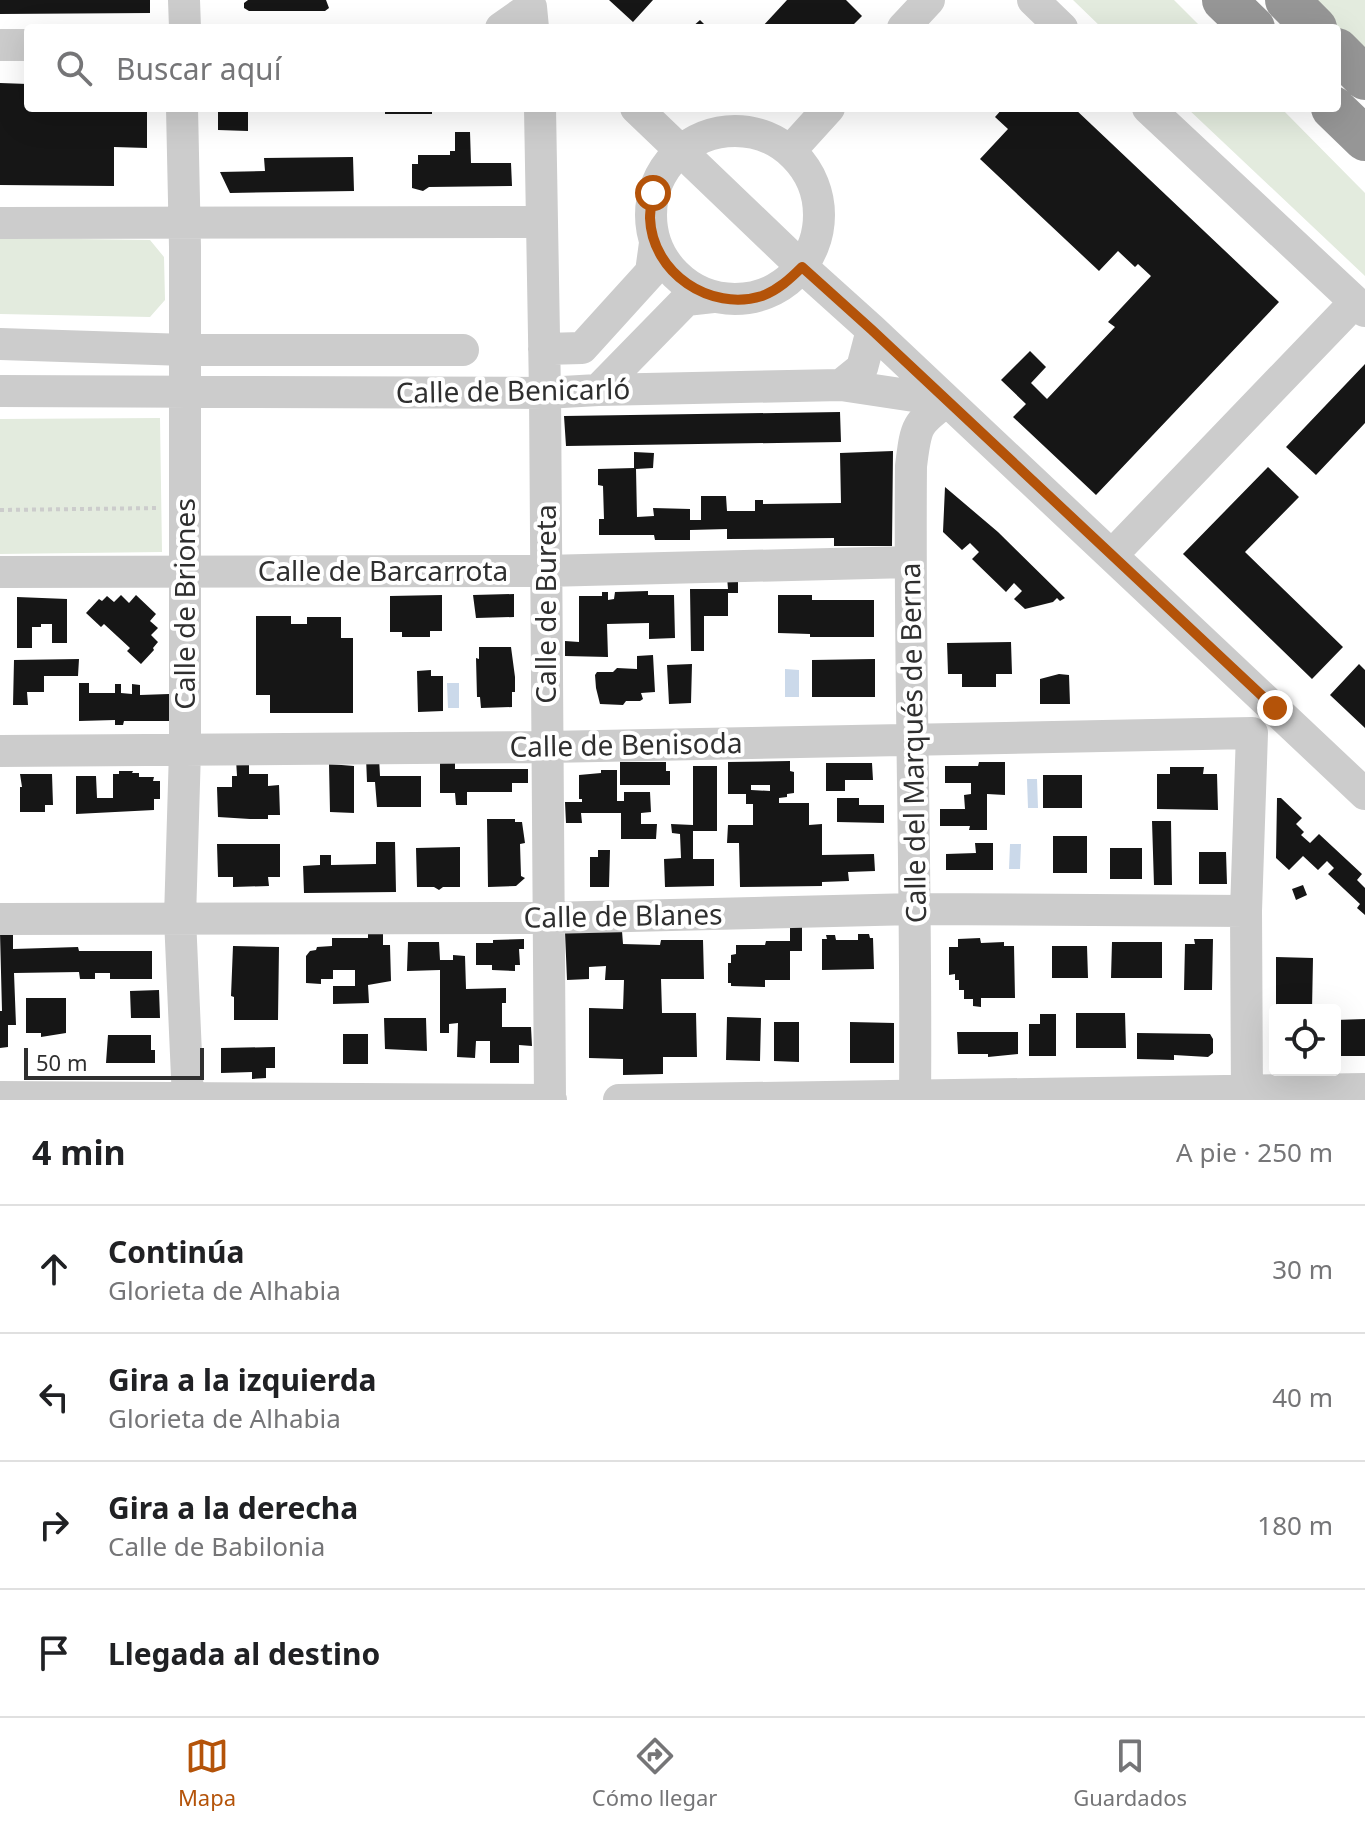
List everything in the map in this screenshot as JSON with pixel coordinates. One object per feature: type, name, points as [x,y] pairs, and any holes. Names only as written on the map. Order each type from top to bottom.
[{"type":"highway","points":[[1224,0],[1249,24]]},
{"type":"highway","points":[[1287,0],[1311,24]]},
{"type":"highway","points":[[1341,54],[1365,78]]},
{"type":"highway","points":[[1337,112],[1365,139]]},
{"type":"street","points":[[184,0],[185,24]]},
{"type":"street","points":[[907,24],[929,0]]},
{"type":"street","points":[[1033,0],[1058,24]]},
{"type":"street","points":[[512,24],[535,16]]},
{"type":"street","points":[[0,45],[24,45]]},
{"type":"street","name":"Calle de Briones","points":[[182,112],[186,350],[185,750],[180,918],[188,1099]]},
{"type":"street","name":"Calle de Bureta","points":[[540,112],[550,1100]]},
{"type":"street","points":[[640,112],[1365,794]]},
{"type":"street","points":[[790,151],[825,112]]},
{"type":"street","points":[[1112,555],[1360,307],[1152,112]]},
{"type":"street","points":[[598,390],[686,300],[713,297],[738,300],[762,295],[784,284],[802,267],[815,244],[820,220],[817,194],[807,170],[790,151],[764,136],[735,130],[706,135],[680,151],[664,170],[653,193],[650,218],[655,243],[669,267],[688,285],[713,297]]},
{"type":"street","points":[[0,223],[541,222]]},
{"type":"street","points":[[544,349],[582,348],[651,272],[655,243]]},
{"type":"street","points":[[841,385],[862,368],[872,330]]},
{"type":"street","points":[[0,344],[186,350],[463,350]]},
{"type":"street","name":"Calle de Benicarló","points":[[0,391],[545,393],[841,385],[947,401]]},
{"type":"street","name":"Calle del Marqués de Berna","points":[[915,1097],[911,466],[916,428],[947,401]]},
{"type":"street","name":"Calle de Barcarrota","points":[[0,572],[545,571],[910,562]]},
{"type":"street","points":[[1247,1094],[1246,911],[1252,733],[1275,708]]},
{"type":"street","name":"Calle de Benisoda","points":[[0,751],[547,747],[1252,733]]},
{"type":"street","name":"Calle de Blanes","points":[[0,919],[547,918],[915,909],[1246,911]]},
{"type":"street","points":[[619,1100],[1247,1094],[1365,1089]]},
{"type":"street","points":[[0,1097],[550,1100]]},
{"type":"path","points":[[0,510],[165,507]]},
{"type":"shaded area","points":[[1073,0],[1174,0],[1198,24],[1098,24]]},
{"type":"shaded area","points":[[1306,0],[1365,0],[1365,57],[1341,34],[1341,24],[1331,24]]},
{"type":"shaded area","points":[[1191,112],[1285,112],[1365,193],[1365,276]]},
{"type":"shaded area","points":[[0,238],[150,240],[164,257],[165,300],[150,317],[0,314]]},
{"type":"shaded area","points":[[160,418],[162,552],[0,554],[0,419]]},
{"type":"water","points":[[785,669],[799,670],[799,697],[785,697]]},
{"type":"water","points":[[447,683],[459,683],[459,708],[448,708]]},
{"type":"water","points":[[1027,779],[1037,779],[1038,808],[1028,808]]},
{"type":"water","points":[[1010,844],[1021,844],[1020,869],[1009,869]]},
{"type":"building","points":[[0,0],[150,0],[150,13],[0,14]]},
{"type":"building","points":[[248,0],[326,0],[329,8],[325,11],[249,11],[244,8]]},
{"type":"building","points":[[609,0],[653,0],[633,22]]},
{"type":"building","points":[[787,0],[846,0],[862,16],[854,24],[765,24]]},
{"type":"building","points":[[0,83],[24,84],[24,112],[147,112],[147,148],[114,147],[114,186],[0,185]]},
{"type":"building","points":[[218,112],[248,112],[248,131],[218,130]]},
{"type":"building","points":[[385,112],[432,112],[432,114]]},
{"type":"building","points":[[999,112],[1078,112],[1279,302],[1096,495],[1013,417],[1026,404],[1001,380],[1030,351],[1046,367],[1031,383],[1047,399],[1115,327],[1108,322],[1151,276],[1138,264],[1135,267],[1118,251],[1099,271],[980,159],[1008,129],[995,117]]},
{"type":"building","points":[[455,132],[470,132],[471,163],[511,163],[512,186],[429,187],[423,191],[412,188],[412,164],[418,164],[418,155],[450,155],[450,151],[455,151]]},
{"type":"building","points":[[353,157],[354,191],[230,193],[220,172],[265,171],[264,158]]},
{"type":"building","points":[[1365,364],[1365,423],[1316,475],[1286,447]]},
{"type":"building","points":[[840,412],[841,442],[566,446],[564,416]]},
{"type":"building","points":[[893,451],[892,546],[834,546],[834,538],[727,539],[727,529],[690,530],[690,540],[655,540],[654,535],[599,535],[599,519],[604,519],[603,486],[598,485],[598,469],[634,468],[634,452],[654,453],[653,468],[636,469],[637,517],[654,516],[653,508],[690,509],[690,520],[701,520],[701,496],[726,496],[727,511],[755,511],[755,500],[763,500],[763,504],[841,503],[840,453]]},
{"type":"building","points":[[1268,467],[1299,497],[1245,552],[1343,647],[1312,679],[1183,554]]},
{"type":"building","points":[[945,487],[998,532],[1065,598],[1025,609],[1014,599],[1022,591],[1014,583],[1006,592],[972,559],[979,552],[970,543],[962,550],[943,532]]},
{"type":"building","points":[[738,576],[738,593],[728,593],[728,616],[704,616],[704,651],[691,651],[690,589],[728,589],[727,577]]},
{"type":"building","points":[[648,591],[648,595],[674,595],[675,638],[649,639],[649,623],[607,624],[608,657],[565,656],[565,641],[579,642],[579,596],[602,596],[602,592],[608,592],[608,600],[614,599],[615,592]]},
{"type":"building","points":[[514,594],[514,617],[476,618],[473,595]]},
{"type":"building","points":[[121,595],[129,603],[136,595],[156,614],[150,621],[158,628],[151,635],[158,642],[141,664],[127,651],[130,648],[104,624],[101,627],[86,613],[99,599],[102,601],[107,596],[114,602]]},
{"type":"building","points":[[442,595],[442,631],[430,631],[430,637],[402,637],[402,632],[390,632],[390,596]]},
{"type":"building","points":[[778,595],[812,595],[812,600],[874,600],[874,637],[810,637],[810,634],[778,633]]},
{"type":"building","points":[[17,597],[67,599],[67,643],[52,643],[52,624],[41,624],[41,627],[32,627],[32,648],[17,648]]},
{"type":"building","points":[[256,616],[291,616],[291,624],[307,624],[307,617],[341,617],[341,638],[353,638],[353,713],[270,713],[270,695],[256,695]]},
{"type":"building","points":[[1011,642],[1012,674],[996,674],[996,687],[962,687],[962,674],[948,674],[947,643]]},
{"type":"building","points":[[479,647],[511,647],[515,677],[512,707],[481,708],[480,697],[477,697],[476,658],[479,659]]},
{"type":"building","points":[[653,655],[655,692],[641,693],[643,699],[640,701],[626,701],[623,705],[600,704],[596,688],[597,672],[613,672],[617,668],[637,669],[637,656]]},
{"type":"building","points":[[79,659],[78,676],[44,676],[44,692],[27,692],[28,705],[13,705],[14,660]]},
{"type":"building","points":[[875,659],[875,697],[812,697],[812,660]]},
{"type":"building","points":[[692,664],[691,703],[669,704],[667,665]]},
{"type":"building","points":[[1359,664],[1365,670],[1365,728],[1330,695]]},
{"type":"building","points":[[431,670],[431,676],[443,676],[443,711],[418,712],[417,671]]},
{"type":"building","points":[[1069,675],[1070,704],[1040,704],[1040,679]]},
{"type":"building","points":[[79,683],[89,683],[89,693],[115,693],[115,684],[121,684],[121,693],[132,694],[132,684],[140,685],[140,695],[169,694],[170,721],[124,721],[123,725],[115,725],[115,720],[79,721]]},
{"type":"building","points":[[440,755],[455,755],[455,769],[528,769],[528,783],[512,783],[512,792],[467,792],[467,805],[456,805],[455,793],[440,793]]},
{"type":"building","points":[[366,757],[379,758],[380,776],[421,776],[421,807],[377,807],[375,782],[367,782]]},
{"type":"building","points":[[236,759],[249,759],[249,774],[268,774],[268,786],[279,785],[280,815],[268,815],[268,819],[218,817],[217,787],[232,787],[232,776],[237,776]]},
{"type":"building","points":[[790,761],[790,771],[794,772],[794,793],[779,798],[779,803],[809,803],[809,825],[822,824],[822,855],[874,854],[875,871],[848,872],[849,881],[822,882],[822,886],[740,887],[739,843],[727,843],[728,825],[753,825],[753,804],[746,804],[746,794],[728,794],[728,762]],"holes":[[[751,785],[770,785],[770,791],[751,790]]]},
{"type":"building","points":[[620,762],[666,762],[670,785],[620,785]]},
{"type":"building","points":[[979,762],[1005,762],[1005,795],[987,794],[987,830],[969,830],[970,826],[940,826],[940,809],[965,809],[964,795],[971,794],[971,783],[945,783],[945,766],[978,766]]},
{"type":"building","points":[[826,763],[872,763],[873,780],[845,780],[845,791],[826,791]]},
{"type":"building","points":[[329,764],[354,766],[354,813],[330,812]]},
{"type":"building","points":[[693,766],[717,766],[717,831],[693,831],[693,859],[714,859],[714,886],[665,887],[664,859],[681,858],[680,834],[672,833],[671,824],[693,825]]},
{"type":"building","points":[[1170,767],[1204,767],[1203,774],[1217,774],[1218,810],[1157,809],[1157,774],[1170,774]]},
{"type":"building","points":[[601,770],[617,770],[617,801],[624,801],[624,792],[650,792],[651,812],[641,813],[641,824],[657,824],[656,839],[621,839],[621,813],[581,813],[582,823],[566,823],[565,802],[582,802],[579,799],[579,775],[601,773]]},
{"type":"building","points":[[119,771],[133,771],[139,773],[139,777],[154,777],[153,781],[160,781],[160,799],[154,799],[154,810],[76,814],[76,776],[96,776],[97,798],[113,798],[113,774],[119,774]]},
{"type":"building","points":[[20,774],[52,774],[53,805],[45,805],[45,812],[20,812]]},
{"type":"building","points":[[1043,775],[1082,775],[1082,808],[1043,808]]},
{"type":"building","points":[[837,798],[859,798],[859,805],[884,805],[884,823],[837,822]]},
{"type":"building","points":[[1277,798],[1281,798],[1302,818],[1296,824],[1304,832],[1301,835],[1310,843],[1319,834],[1362,874],[1357,880],[1365,888],[1365,915],[1357,908],[1360,904],[1328,874],[1334,868],[1327,861],[1318,870],[1303,856],[1289,870],[1276,858]]},
{"type":"building","points":[[487,819],[522,822],[525,843],[520,844],[521,876],[525,878],[516,886],[488,887]]},
{"type":"building","points":[[1152,821],[1171,821],[1172,885],[1154,885]]},
{"type":"building","points":[[1053,836],[1087,836],[1087,873],[1053,873]]},
{"type":"building","points":[[376,842],[395,842],[396,892],[304,893],[303,866],[320,865],[320,855],[331,855],[331,865],[376,864]]},
{"type":"building","points":[[975,843],[993,843],[993,870],[946,870],[946,854],[976,853]]},
{"type":"building","points":[[217,844],[280,844],[280,877],[268,877],[269,886],[233,887],[233,877],[218,877]]},
{"type":"building","points":[[460,847],[460,887],[443,887],[439,890],[417,887],[416,848]]},
{"type":"building","points":[[1110,848],[1142,848],[1142,879],[1110,879]]},
{"type":"building","points":[[598,850],[610,850],[609,887],[590,887],[590,857],[598,857]]},
{"type":"building","points":[[1199,852],[1226,852],[1227,884],[1199,884]]},
{"type":"building","points":[[1303,885],[1307,895],[1296,900],[1292,889]]},
{"type":"building","points":[[790,926],[802,926],[802,951],[790,951],[790,980],[765,980],[765,987],[731,986],[728,983],[728,963],[731,963],[731,955],[736,954],[736,945],[790,941]]},
{"type":"building","points":[[368,929],[383,929],[383,945],[390,945],[391,981],[368,985],[369,1003],[333,1004],[333,986],[355,986],[355,970],[333,970],[333,979],[321,979],[321,984],[306,983],[306,956],[317,947],[332,946],[332,938],[368,938]]},
{"type":"building","points":[[622,931],[623,944],[660,945],[661,940],[703,940],[704,979],[661,979],[662,1013],[696,1013],[697,1057],[663,1057],[663,1074],[623,1075],[623,1059],[589,1058],[589,1008],[623,1009],[624,980],[605,980],[606,966],[589,967],[589,979],[567,980],[565,932]]},
{"type":"building","points":[[0,933],[13,933],[13,949],[78,947],[79,951],[152,951],[152,979],[110,979],[110,973],[95,973],[95,979],[80,979],[79,972],[14,973],[16,1025],[8,1025],[8,1047],[0,1048]]},
{"type":"building","points":[[858,934],[869,934],[873,938],[874,969],[822,970],[822,939],[827,939],[826,935],[835,935],[836,940],[858,940]]},
{"type":"building","points":[[980,938],[981,943],[1004,942],[1004,946],[1014,946],[1015,998],[981,998],[981,1007],[973,1006],[973,999],[964,999],[964,990],[959,990],[959,980],[955,980],[955,974],[949,975],[949,947],[958,947],[958,939]]},
{"type":"building","points":[[524,939],[524,949],[519,949],[520,965],[515,965],[515,971],[492,970],[492,965],[476,965],[476,943]]},
{"type":"building","points":[[1194,939],[1213,939],[1212,990],[1184,990],[1185,944],[1195,944]]},
{"type":"building","points":[[408,942],[439,942],[440,960],[453,960],[453,955],[465,956],[466,989],[506,988],[506,1003],[502,1003],[502,1027],[531,1027],[532,1046],[519,1045],[519,1063],[490,1063],[490,1041],[476,1041],[475,1058],[457,1057],[458,1023],[449,1024],[449,1033],[440,1033],[440,970],[407,971]]},
{"type":"building","points":[[1112,942],[1162,942],[1162,978],[1111,978]]},
{"type":"building","points":[[233,946],[279,947],[278,1020],[234,1020],[234,997],[231,996]]},
{"type":"building","points":[[1052,946],[1087,946],[1088,978],[1052,978]]},
{"type":"building","points":[[1276,957],[1313,958],[1312,1004],[1276,1004]]},
{"type":"building","points":[[159,990],[160,1018],[131,1018],[130,991]]},
{"type":"building","points":[[26,998],[66,998],[66,1033],[41,1037],[41,1033],[26,1033]]},
{"type":"building","points":[[1076,1013],[1125,1013],[1126,1048],[1076,1048]]},
{"type":"building","points":[[1040,1014],[1056,1014],[1056,1056],[1029,1056],[1029,1024],[1040,1024]]},
{"type":"building","points":[[727,1017],[761,1018],[760,1061],[726,1060]]},
{"type":"building","points":[[384,1018],[426,1018],[427,1051],[385,1049]]},
{"type":"building","points":[[1365,1019],[1365,1056],[1341,1056],[1341,1020]]},
{"type":"building","points":[[774,1022],[799,1022],[799,1062],[774,1061]]},
{"type":"building","points":[[850,1022],[894,1023],[894,1063],[850,1063]]},
{"type":"building","points":[[957,1032],[1018,1032],[1018,1054],[988,1057],[988,1054],[958,1054]]},
{"type":"building","points":[[1137,1033],[1210,1034],[1213,1053],[1208,1057],[1174,1055],[1174,1060],[1137,1059]]},
{"type":"building","points":[[343,1034],[368,1034],[368,1064],[343,1064]]},
{"type":"building","points":[[108,1035],[151,1035],[155,1063],[106,1063]]},
{"type":"building","points":[[275,1047],[275,1068],[266,1068],[266,1078],[252,1079],[252,1072],[221,1073],[221,1048]]},
{"type":"route","points":[[653,193],[650,218],[655,243],[669,267],[688,285],[713,297],[738,300],[762,295],[784,284],[802,267],[1275,708]]}]
